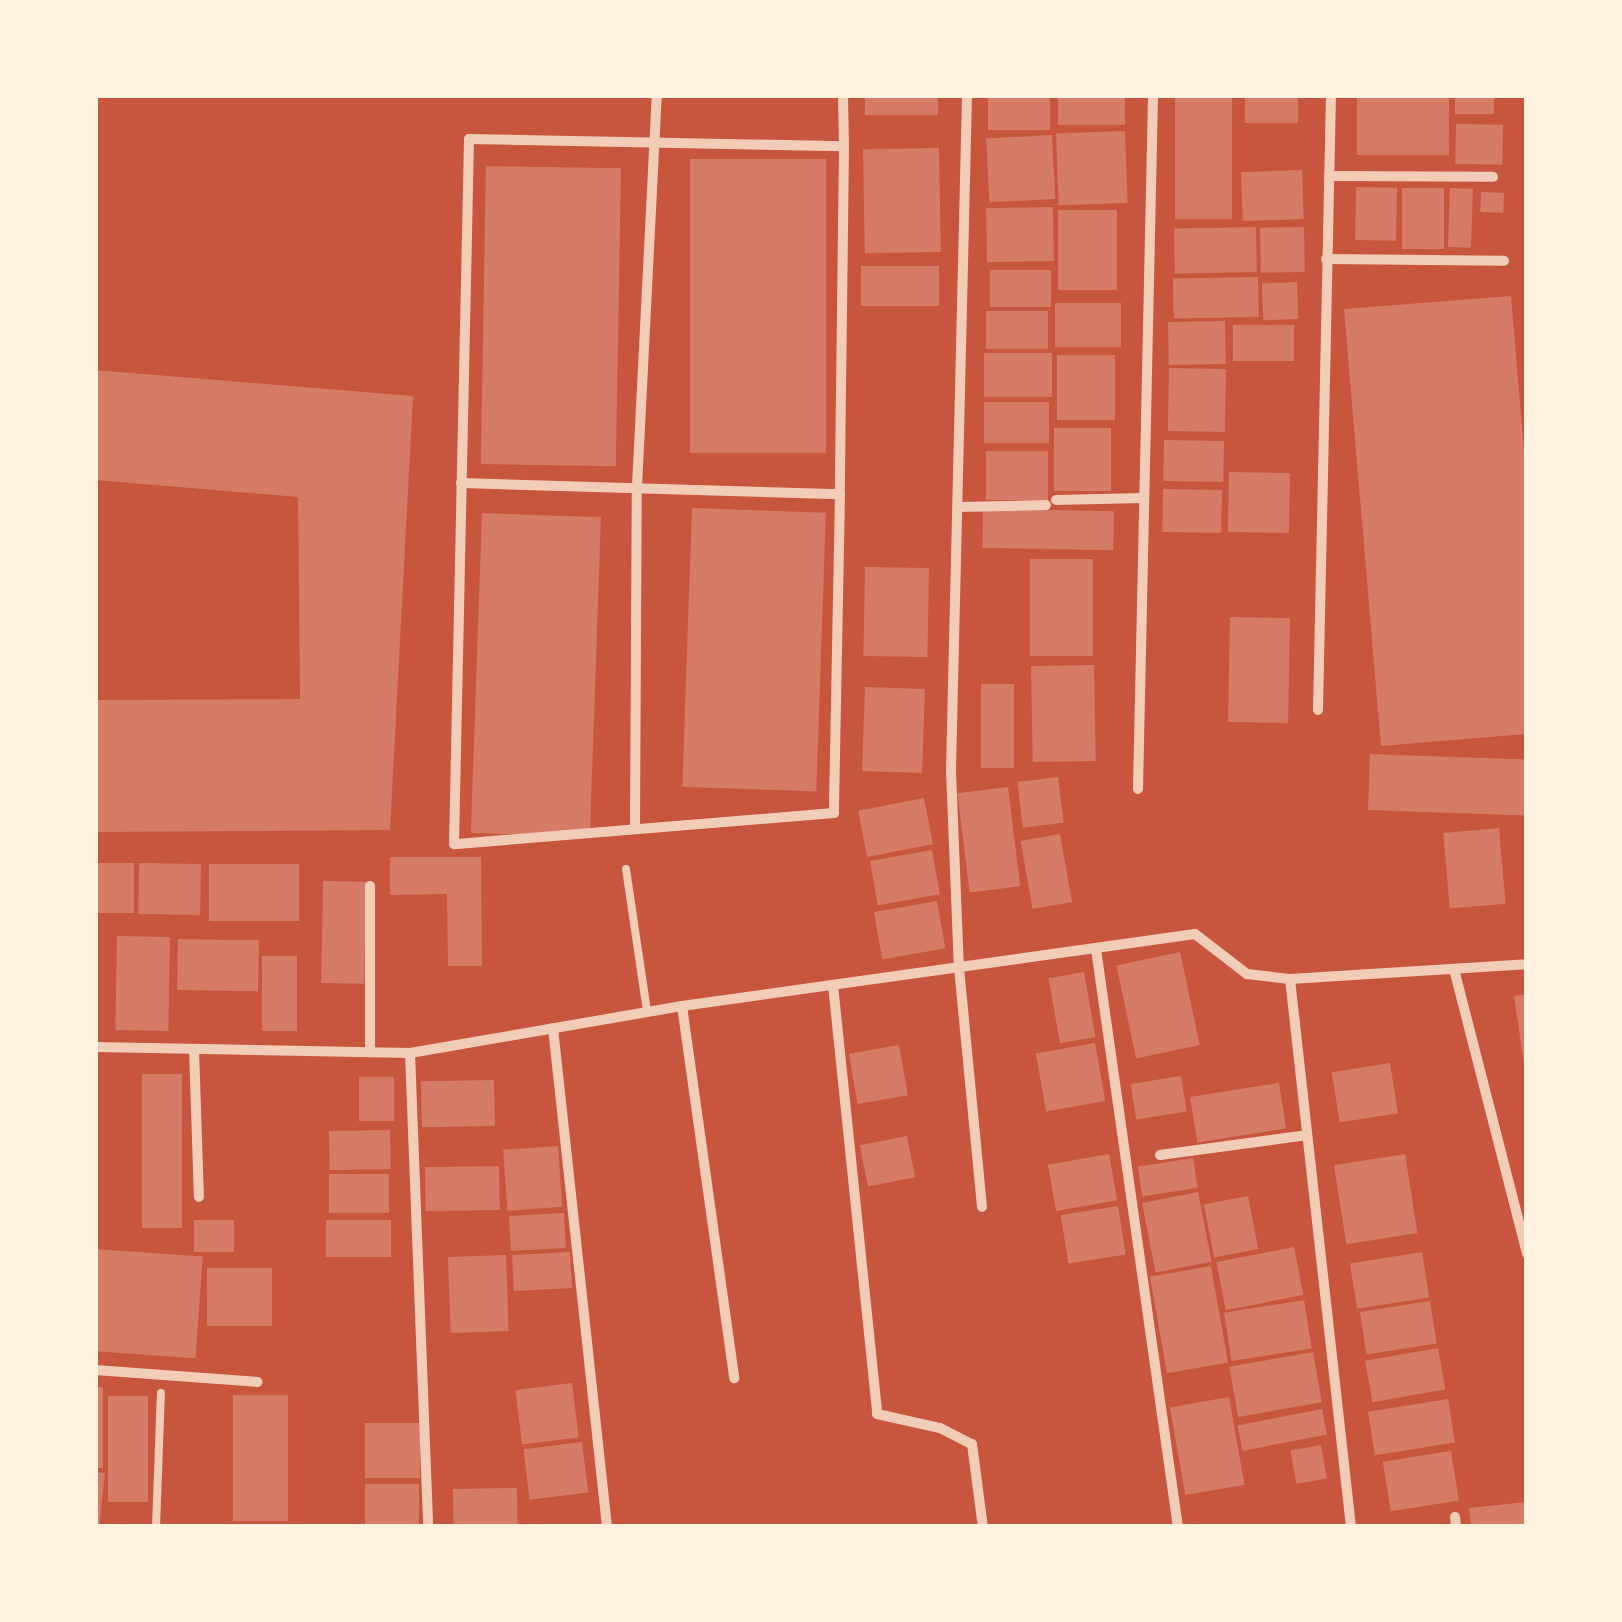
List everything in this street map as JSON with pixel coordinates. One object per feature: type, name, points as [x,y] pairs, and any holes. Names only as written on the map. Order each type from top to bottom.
[{"type":"street","points":[[634,826],[637,486],[658,95]]},
{"type":"street","points":[[843,95],[844,146],[840,494],[834,813],[634,826],[454,844],[468,139],[654,139],[844,146]]},
{"type":"street","points":[[967,95],[952,771],[959,968],[982,1207]]},
{"type":"street","points":[[1138,789],[1153,95]]},
{"type":"street","points":[[1318,710],[1331,95]]},
{"type":"street","points":[[1329,176],[1493,177]]},
{"type":"street","points":[[1326,259],[1504,261]]},
{"type":"street","points":[[461,482],[840,494]]},
{"type":"street","points":[[958,507],[1144,498]]},
{"type":"street","points":[[370,886],[370,1052]]},
{"type":"street","points":[[95,1047],[410,1053],[682,1006],[1195,934],[1247,974],[1290,979],[1455,973],[1527,964]]},
{"type":"street","points":[[1096,950],[1178,1527]]},
{"type":"street","points":[[1455,973],[1527,1254]]},
{"type":"street","points":[[1290,979],[1351,1527]]},
{"type":"street","points":[[834,985],[876,1414],[940,1428],[972,1444],[983,1527]]},
{"type":"street","points":[[682,1006],[734,1378]]},
{"type":"street","points":[[553,1028],[607,1527]]},
{"type":"street","points":[[194,1049],[199,1197]]},
{"type":"street","points":[[410,1053],[428,1527]]},
{"type":"street","points":[[1160,1154],[1307,1134]]},
{"type":"street","points":[[95,1370],[258,1382]]},
{"type":"lane","points":[[626,870],[647,1012]]},
{"type":"lane","points":[[156,1527],[161,1393]]},
{"type":"building","points":[[865,95],[938,95],[938,115],[865,115]]},
{"type":"building","points":[[988,95],[1050,95],[1050,130],[988,130]]},
{"type":"building","points":[[1058,95],[1125,95],[1125,125],[1058,125]]},
{"type":"building","points":[[1175,95],[1232,95],[1232,219],[1175,219]]},
{"type":"building","points":[[1245,95],[1298,95],[1298,123],[1245,123]]},
{"type":"building","points":[[1357,95],[1449,95],[1449,155],[1357,155]]},
{"type":"building","points":[[1455,95],[1494,95],[1494,114],[1455,114]]},
{"type":"building","points":[[1456,124],[1503,125],[1502,165],[1455,164]]},
{"type":"building","points":[[1125,131],[1128,203],[1059,205],[1056,133]]},
{"type":"building","points":[[1052,135],[1055,199],[989,202],[986,138]]},
{"type":"building","points":[[939,148],[941,252],[865,253],[863,149]]},
{"type":"building","points":[[690,159],[826,159],[826,453],[690,453]]},
{"type":"building","points":[[486,166],[621,168],[616,466],[481,464]]},
{"type":"building","points":[[1302,170],[1304,219],[1243,221],[1241,172]]},
{"type":"building","points":[[1356,187],[1397,188],[1396,241],[1355,240]]},
{"type":"building","points":[[1402,188],[1444,188],[1444,249],[1402,249]]},
{"type":"building","points":[[1450,188],[1473,189],[1471,248],[1448,247]]},
{"type":"building","points":[[1481,192],[1504,193],[1503,213],[1480,212]]},
{"type":"building","points":[[1053,207],[1054,261],[987,262],[986,208]]},
{"type":"building","points":[[1058,210],[1117,210],[1117,290],[1058,290]]},
{"type":"building","points":[[1256,227],[1257,272],[1175,273],[1174,228]]},
{"type":"building","points":[[1304,227],[1305,272],[1261,273],[1260,228]]},
{"type":"building","points":[[861,266],[939,266],[939,306],[861,306]]},
{"type":"building","points":[[990,270],[1051,270],[1051,307],[990,307]]},
{"type":"building","points":[[1258,277],[1259,317],[1174,318],[1173,278]]},
{"type":"building","points":[[1297,282],[1298,319],[1263,320],[1262,283]]},
{"type":"building","points":[[1511,296],[1527,487],[1527,734],[1381,746],[1344,309]]},
{"type":"building","points":[[1055,303],[1121,303],[1121,347],[1055,347]]},
{"type":"building","points":[[986,311],[1048,311],[1048,349],[986,349]]},
{"type":"building","points":[[1225,321],[1226,364],[1169,365],[1168,322]]},
{"type":"building","points":[[1233,325],[1294,325],[1294,361],[1233,361]]},
{"type":"building","points":[[984,353],[1052,353],[1052,397],[984,397]]},
{"type":"building","points":[[1057,355],[1115,355],[1115,420],[1057,420]]},
{"type":"building","points":[[1169,368],[1226,369],[1225,432],[1168,431]]},
{"type":"building","points":[[95,370],[413,396],[390,830],[95,832],[95,700],[300,699],[298,497],[95,480]]},
{"type":"building","points":[[984,402],[1049,402],[1049,443],[984,443]]},
{"type":"building","points":[[1054,428],[1111,428],[1111,491],[1054,491]]},
{"type":"building","points":[[1164,440],[1224,441],[1223,482],[1163,481]]},
{"type":"building","points":[[986,451],[1048,451],[1048,500],[986,500]]},
{"type":"building","points":[[1229,472],[1290,473],[1289,533],[1228,532]]},
{"type":"building","points":[[1163,489],[1222,490],[1221,533],[1162,532]]},
{"type":"building","points":[[692,508],[826,513],[816,792],[682,787]]},
{"type":"building","points":[[983,509],[1114,511],[1113,550],[982,548]]},
{"type":"building","points":[[482,513],[601,517],[590,837],[471,833]]},
{"type":"building","points":[[1030,559],[1093,559],[1093,656],[1030,656]]},
{"type":"building","points":[[865,567],[929,568],[927,657],[863,656]]},
{"type":"building","points":[[1230,617],[1290,618],[1288,723],[1228,722]]},
{"type":"building","points":[[1094,665],[1096,761],[1033,762],[1031,666]]},
{"type":"building","points":[[981,684],[1014,684],[1014,768],[981,768]]},
{"type":"building","points":[[865,687],[925,689],[922,773],[862,771]]},
{"type":"building","points":[[1370,754],[1527,759],[1525,815],[1368,810]]},
{"type":"building","points":[[1058,777],[1064,823],[1023,828],[1017,782]]},
{"type":"building","points":[[1008,787],[1020,886],[970,892],[957,793]]},
{"type":"building","points":[[924,798],[933,844],[867,857],[858,811]]},
{"type":"building","points":[[1499,828],[1506,904],[1450,909],[1443,833]]},
{"type":"building","points":[[1060,834],[1072,902],[1033,909],[1021,841]]},
{"type":"building","points":[[932,850],[940,894],[878,905],[870,861]]},
{"type":"building","points":[[390,857],[481,857],[482,966],[448,966],[447,894],[390,895]]},
{"type":"building","points":[[95,863],[134,863],[134,913],[95,913]]},
{"type":"building","points":[[139,863],[201,864],[200,915],[138,914]]},
{"type":"building","points":[[209,864],[299,864],[299,921],[209,921]]},
{"type":"building","points":[[323,881],[366,882],[364,984],[321,983]]},
{"type":"building","points":[[937,901],[945,948],[882,959],[874,912]]},
{"type":"building","points":[[117,936],[170,937],[168,1031],[115,1030]]},
{"type":"building","points":[[178,939],[259,940],[258,991],[177,990]]},
{"type":"building","points":[[1180,952],[1200,1045],[1136,1058],[1116,966]]},
{"type":"building","points":[[262,956],[297,956],[297,1031],[262,1031]]},
{"type":"building","points":[[1084,972],[1095,1037],[1060,1043],[1049,978]]},
{"type":"building","points":[[1527,994],[1527,1070],[1525,1070],[1514,996]]},
{"type":"building","points":[[1095,1043],[1105,1101],[1046,1112],[1036,1053]]},
{"type":"building","points":[[899,1045],[908,1095],[858,1104],[849,1054]]},
{"type":"building","points":[[1390,1063],[1398,1113],[1340,1123],[1332,1072]]},
{"type":"building","points":[[142,1074],[182,1074],[182,1228],[142,1228]]},
{"type":"building","points":[[1181,1076],[1187,1112],[1136,1120],[1131,1084]]},
{"type":"building","points":[[359,1077],[394,1077],[394,1121],[359,1121]]},
{"type":"building","points":[[494,1080],[495,1126],[422,1127],[421,1081]]},
{"type":"building","points":[[1279,1083],[1286,1128],[1197,1143],[1190,1097]]},
{"type":"building","points":[[390,1130],[391,1169],[330,1170],[329,1131]]},
{"type":"building","points":[[907,1136],[915,1177],[868,1186],[860,1145]]},
{"type":"building","points":[[558,1146],[562,1207],[507,1211],[503,1150]]},
{"type":"building","points":[[1109,1154],[1117,1200],[1056,1211],[1048,1165]]},
{"type":"building","points":[[1405,1154],[1418,1233],[1346,1244],[1334,1165]]},
{"type":"building","points":[[1193,1158],[1198,1188],[1142,1196],[1138,1167]]},
{"type":"building","points":[[499,1166],[500,1210],[426,1211],[425,1167]]},
{"type":"building","points":[[329,1174],[389,1174],[389,1213],[329,1213]]},
{"type":"building","points":[[1198,1192],[1212,1262],[1156,1273],[1142,1203]]},
{"type":"building","points":[[1248,1196],[1258,1249],[1214,1258],[1204,1205]]},
{"type":"building","points":[[1118,1206],[1126,1254],[1068,1263],[1061,1215]]},
{"type":"building","points":[[564,1213],[566,1248],[511,1251],[509,1216]]},
{"type":"building","points":[[194,1220],[234,1220],[234,1252],[194,1252]]},
{"type":"building","points":[[326,1220],[391,1220],[391,1257],[326,1257]]},
{"type":"building","points":[[1294,1247],[1303,1295],[1226,1310],[1216,1262]]},
{"type":"building","points":[[95,1249],[203,1257],[196,1358],[95,1351]]},
{"type":"building","points":[[570,1252],[572,1288],[514,1291],[512,1255]]},
{"type":"building","points":[[1422,1252],[1429,1297],[1357,1309],[1350,1263]]},
{"type":"building","points":[[506,1255],[509,1331],[451,1333],[448,1257]]},
{"type":"building","points":[[1211,1266],[1228,1363],[1167,1373],[1150,1277]]},
{"type":"building","points":[[207,1268],[272,1268],[272,1326],[207,1326]]},
{"type":"building","points":[[1304,1300],[1312,1348],[1232,1361],[1224,1313]]},
{"type":"building","points":[[1430,1301],[1437,1343],[1367,1355],[1360,1312]]},
{"type":"building","points":[[1438,1348],[1445,1389],[1372,1402],[1365,1361]]},
{"type":"building","points":[[1313,1352],[1322,1402],[1238,1417],[1229,1367]]},
{"type":"building","points":[[572,1383],[579,1438],[522,1445],[515,1390]]},
{"type":"building","points":[[95,1387],[103,1387],[103,1468],[95,1468]]},
{"type":"building","points":[[233,1395],[288,1395],[288,1521],[233,1521]]},
{"type":"building","points":[[108,1396],[148,1396],[148,1502],[108,1502]]},
{"type":"building","points":[[1229,1397],[1244,1485],[1185,1495],[1170,1407]]},
{"type":"building","points":[[1448,1399],[1455,1442],[1375,1455],[1368,1412]]},
{"type":"building","points":[[1322,1409],[1327,1435],[1243,1451],[1238,1425]]},
{"type":"building","points":[[365,1423],[420,1423],[420,1478],[365,1478]]},
{"type":"building","points":[[582,1442],[588,1493],[530,1500],[523,1449]]},
{"type":"building","points":[[1321,1445],[1327,1478],[1296,1484],[1290,1450]]},
{"type":"building","points":[[1451,1451],[1459,1500],[1391,1511],[1383,1462]]},
{"type":"building","points":[[95,1472],[105,1473],[99,1527],[95,1527]]},
{"type":"building","points":[[365,1484],[419,1484],[419,1527],[365,1527]]},
{"type":"building","points":[[517,1488],[518,1527],[454,1527],[453,1489]]},
{"type":"building","points":[[1527,1502],[1527,1527],[1471,1527],[1469,1508]]}]
